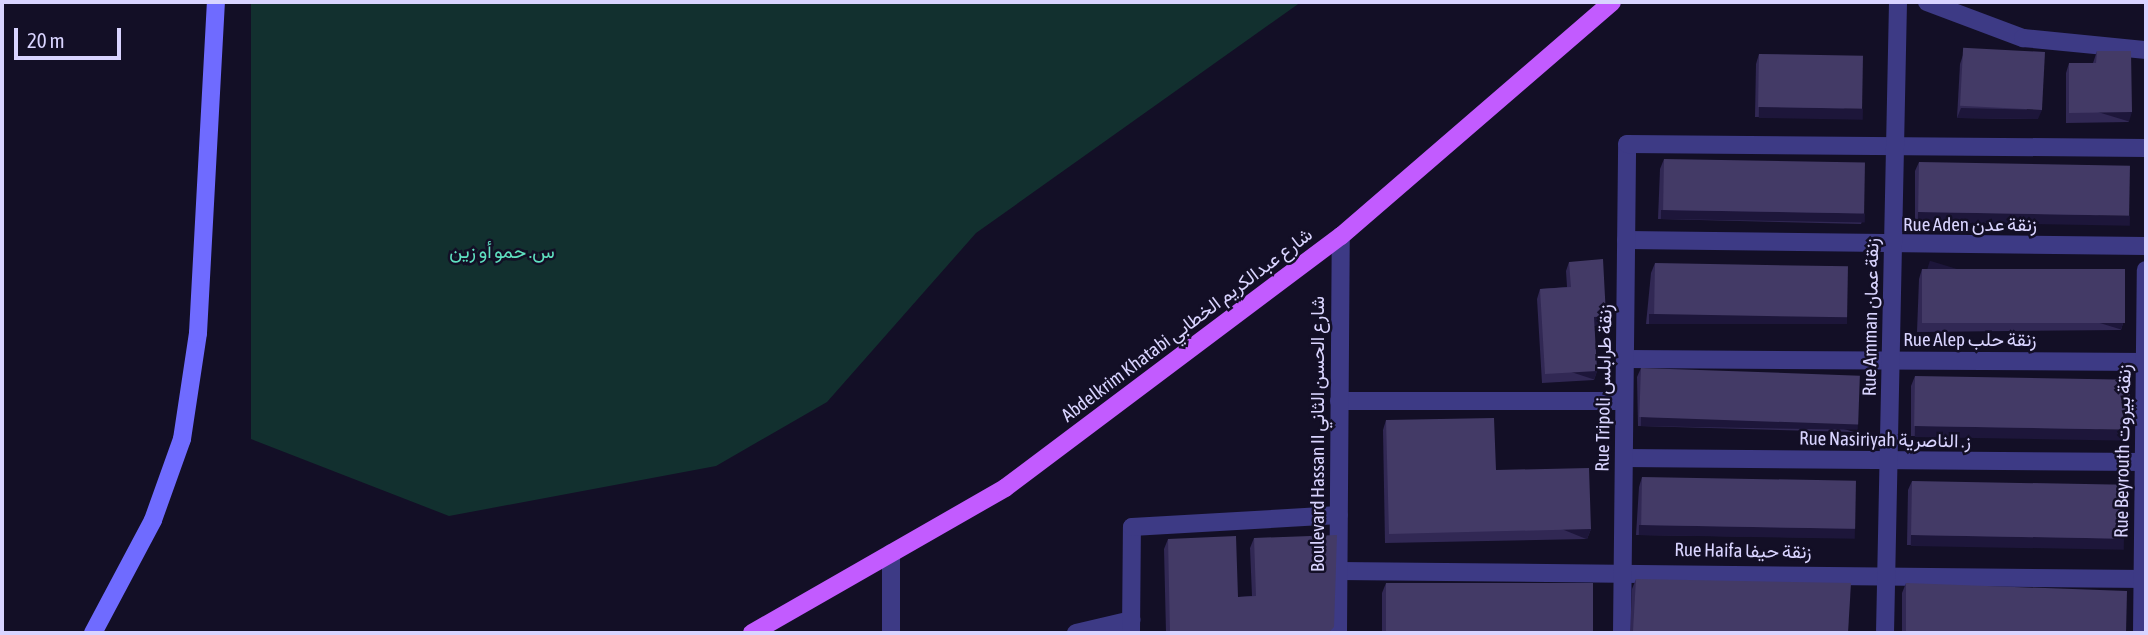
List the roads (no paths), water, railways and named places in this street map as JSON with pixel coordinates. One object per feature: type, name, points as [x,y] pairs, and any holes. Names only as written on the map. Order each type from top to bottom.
[{"type":"main road","points":[[93,633],[153,520],[181,439],[198,332],[216,2]]},
{"type":"main road","name":"Abdelkrim Khatabi شارع عبدالكريم الخطابي","points":[[752,633],[1005,488],[1341,236],[1612,2]]},
{"type":"street","name":"Rue Amman زنقة عمان","points":[[1885,633],[1898,2]]},
{"type":"street","points":[[1934,3],[2024,38],[2146,50]]},
{"type":"street","name":"Rue Tripoli زنقة طرابلس","points":[[1622,633],[1628,144],[1896,146]]},
{"type":"street","points":[[1896,146],[2146,148]]},
{"type":"street","name":"Boulevard Hassan II شارع الحسن الثاني","points":[[1338,633],[1341,236]]},
{"type":"street","name":"Rue Aden زنقة عدن","points":[[1626,240],[1893,246],[2146,246]]},
{"type":"street","name":"Rue Beyrouth زنقة بيروت","points":[[2142,633],[2145,579],[2146,270]]},
{"type":"street","name":"Rue Alep زنقة حلب","points":[[1625,359],[2146,362]]},
{"type":"street","points":[[1339,401],[1625,401]]},
{"type":"street","name":"Rue Nasiriyah ز. الناصرية","points":[[1624,458],[2145,462]]},
{"type":"street","points":[[1076,633],[1131,626],[1132,527],[1339,515]]},
{"type":"street","points":[[891,553],[891,633]]},
{"type":"street","name":"Rue Haifa زنقة حيفا","points":[[1338,571],[1623,570],[2145,579]]},
{"type":"park label","name":"س. حمو أو زين","points":[[502,252]]}]
